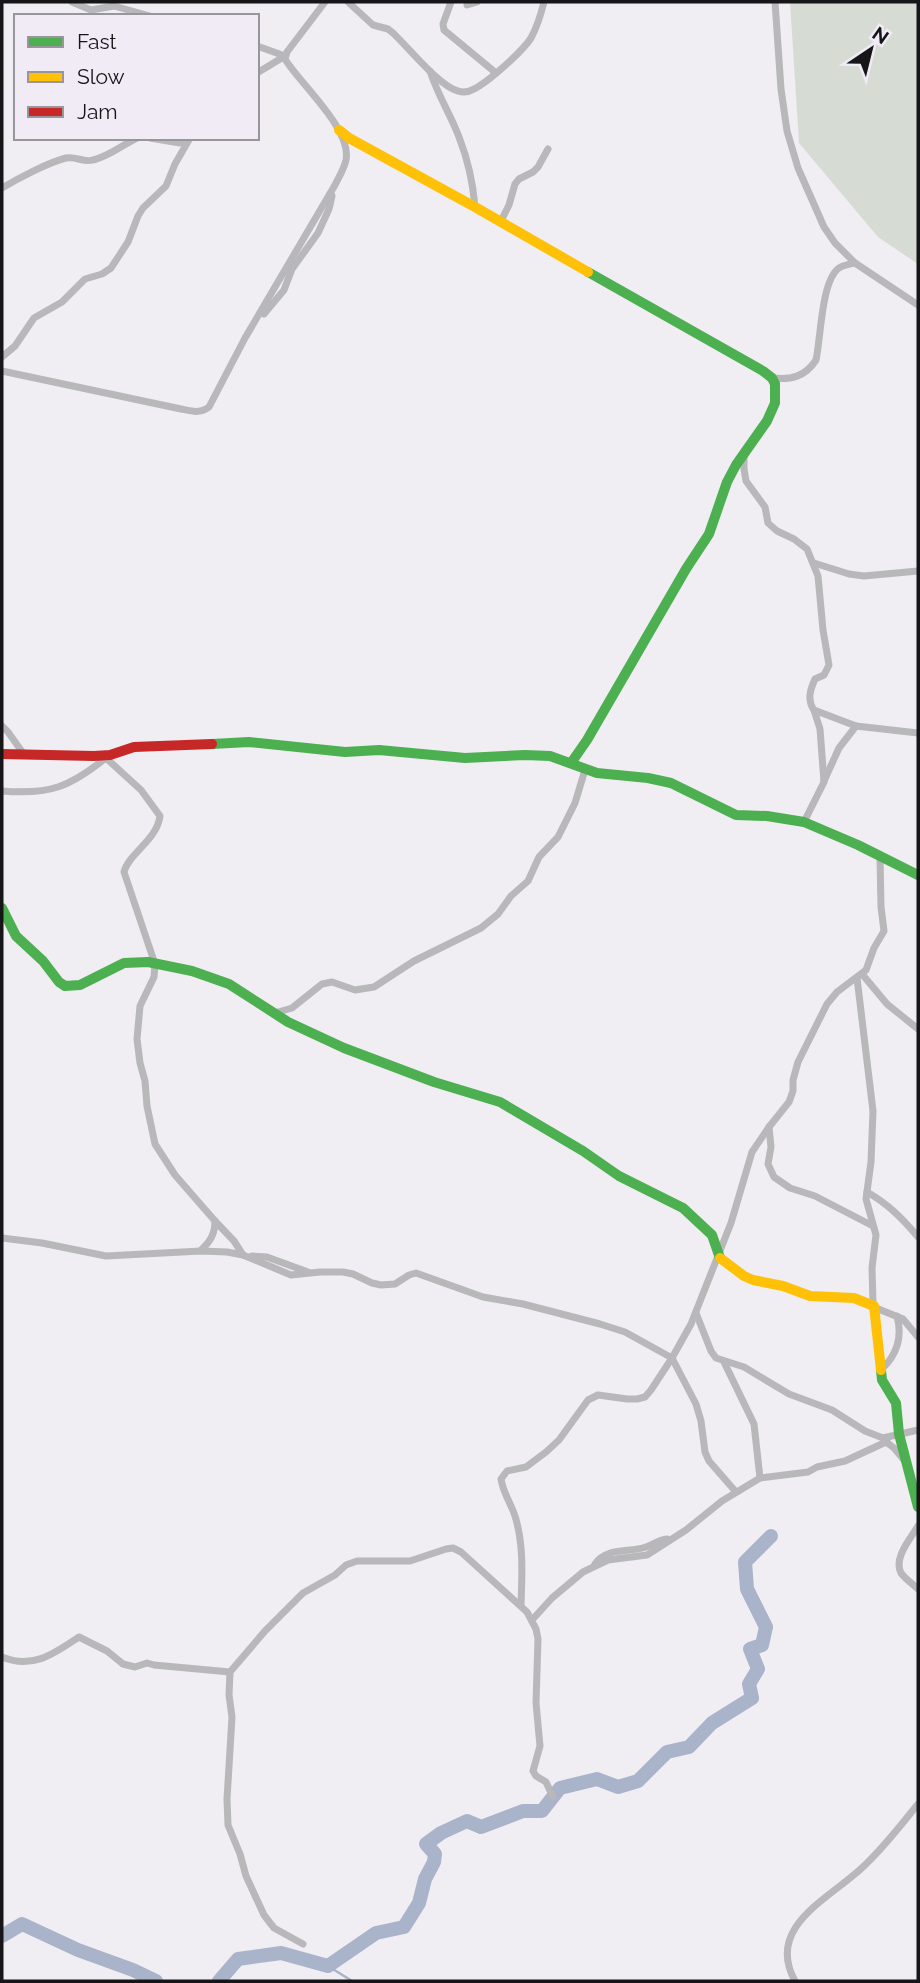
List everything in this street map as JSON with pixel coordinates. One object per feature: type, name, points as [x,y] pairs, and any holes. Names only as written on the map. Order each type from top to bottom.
[{"type":"street","points":[[72,2],[91,10],[114,6],[143,14]]},
{"type":"street","points":[[259,72],[285,56],[325,2]]},
{"type":"street","points":[[348,2],[370,23],[393,33],[429,70],[447,85],[461,92],[471,91],[496,73],[530,39],[544,2]]},
{"type":"street","points":[[452,2],[443,24],[444,30],[496,73]]},
{"type":"street","points":[[467,5],[477,2]]},
{"type":"street","points":[[775,2],[787,131],[798,168],[824,227],[835,243],[855,263],[918,305]]},
{"type":"street","points":[[259,47],[285,56],[291,68],[339,130],[349,138],[475,207],[772,378],[794,378],[806,373],[812,366],[816,360],[822,311],[832,276],[840,268],[855,263]]},
{"type":"street","points":[[429,70],[464,149],[475,207]]},
{"type":"street","points":[[339,130],[347,158]]},
{"type":"street","points":[[2,371],[181,409],[204,410],[214,400],[237,353],[335,185],[347,158],[349,138]]},
{"type":"street","points":[[2,188],[20,177],[66,158],[87,161],[99,159],[134,140]]},
{"type":"street","points":[[162,140],[180,143],[189,140]]},
{"type":"street","points":[[2,357],[15,346],[34,318],[62,302],[85,279],[103,274],[111,268],[128,242],[143,208],[166,186],[189,140]]},
{"type":"street","points":[[500,223],[515,184],[538,167],[548,149]]},
{"type":"street","points":[[571,763],[709,534],[727,482],[767,421],[775,403],[775,384],[772,378]]},
{"type":"street","points":[[744,454],[746,481],[765,507],[768,523],[807,549],[818,576],[829,670],[815,679],[810,690],[810,705],[820,729],[824,782]]},
{"type":"street","points":[[814,563],[864,576],[918,571]]},
{"type":"street","points":[[814,710],[856,726],[918,733]]},
{"type":"street","points":[[2,726],[23,753]]},
{"type":"street","points":[[804,822],[839,748],[856,726]]},
{"type":"street","points":[[2,791],[41,791],[64,786],[79,779],[108,757],[134,747],[250,742],[345,752],[379,750],[466,758],[550,756],[597,773],[671,783],[736,816],[768,816],[804,822],[918,875]]},
{"type":"street","points":[[2,754],[108,757],[141,790],[160,816],[155,830],[127,864],[124,872],[155,964],[154,977],[140,1006],[137,1039],[147,1106],[155,1144],[175,1175],[246,1256]]},
{"type":"street","points":[[275,1013],[292,1008],[323,984],[332,982],[355,989],[374,987],[414,961],[481,928],[498,914],[510,897],[528,881],[539,857],[558,837],[575,803],[585,770]]},
{"type":"street","points":[[521,1605],[520,1542],[515,1517],[503,1492],[502,1479],[507,1471],[526,1467],[559,1440],[587,1399],[598,1395],[627,1399],[645,1397],[672,1358],[695,1313],[731,1223],[752,1152],[789,1102],[798,1062],[827,1004],[837,992],[866,970],[874,948],[884,932],[880,856]]},
{"type":"street","points":[[2,908],[8,915],[17,937],[41,958],[59,983],[65,986],[75,987],[124,963],[137,962],[166,965],[220,980],[288,1022],[353,1052],[433,1082],[500,1102],[619,1175],[683,1208],[712,1235],[718,1255],[724,1264],[754,1280],[772,1282],[810,1296],[854,1298],[897,1316],[908,1324],[918,1337]]},
{"type":"street","points":[[860,976],[887,1004],[918,1029]]},
{"type":"street","points":[[860,976],[873,1111],[866,1199],[876,1235],[872,1268],[880,1370],[885,1387],[895,1403],[918,1507]]},
{"type":"street","points":[[769,1127],[771,1147],[768,1164],[774,1177],[790,1188],[815,1196],[873,1226]]},
{"type":"street","points":[[867,1192],[895,1210],[918,1237]]},
{"type":"street","points":[[201,1251],[212,1237],[215,1221]]},
{"type":"street","points":[[2,1238],[32,1241],[106,1256],[226,1252],[246,1256],[291,1275],[309,1272],[353,1274],[381,1285],[395,1284],[408,1275],[422,1274],[483,1297],[523,1304],[625,1332],[672,1358],[698,1412],[709,1461],[736,1492]]},
{"type":"street","points":[[695,1313],[713,1355],[724,1362],[744,1367],[789,1394],[832,1410],[865,1431],[886,1440],[907,1463]]},
{"type":"street","points":[[880,1370],[896,1352],[900,1332],[897,1316]]},
{"type":"street","points":[[724,1362],[754,1424],[760,1478]]},
{"type":"street","points":[[532,1620],[552,1598],[598,1559],[607,1554],[644,1548],[660,1540],[670,1539],[760,1478],[771,1475],[798,1475],[817,1466],[845,1461],[886,1440],[918,1430]]},
{"type":"street","points":[[918,1526],[899,1563],[901,1574],[918,1589]]},
{"type":"street","points":[[303,1944],[274,1928],[264,1915],[246,1876],[228,1825],[232,1717],[230,1672],[241,1657],[303,1593],[335,1575],[346,1565],[357,1561],[410,1561],[453,1548],[521,1605],[532,1620],[538,1639],[536,1703],[540,1746],[533,1771],[534,1775],[546,1782],[553,1797]]},
{"type":"street","points":[[2,1657],[19,1662],[34,1661],[56,1654],[79,1637],[130,1666],[138,1667],[145,1663],[230,1672]]},
{"type":"street","points":[[794,1981],[790,1972],[787,1945],[792,1931],[823,1898],[863,1868],[882,1849],[918,1804]]},
{"type":"shaded area","points":[[790,2],[918,2],[918,264],[878,237],[799,143]]},
{"type":"waterway","points":[[219,1981],[238,1959],[281,1953],[328,1966],[376,1933],[404,1927],[419,1903],[425,1879],[434,1862],[435,1854],[426,1844],[441,1833],[467,1821],[481,1827],[523,1811],[542,1811],[560,1788],[597,1779],[618,1787],[638,1781],[667,1752],[689,1747],[712,1723],[752,1698],[749,1684],[758,1669],[750,1649],[762,1645],[766,1627],[747,1589],[745,1562],[771,1536]]},
{"type":"waterway","points":[[2,1936],[22,1924],[156,1981]]},
{"type":"waterway","points":[[328,1966],[352,1981]]},
{"type":"traffic: fast","points":[[571,763],[709,534],[727,482],[767,421],[775,403],[775,384],[763,371],[588,272]]},
{"type":"traffic: fast","points":[[212,744],[249,742],[345,752],[379,750],[465,758],[550,756],[597,773],[671,783],[736,815],[767,816],[804,822],[918,875]]},
{"type":"traffic: fast","points":[[2,908],[16,936],[65,986],[80,985],[124,963],[148,962],[192,971],[229,984],[288,1022],[344,1048],[434,1082],[500,1102],[583,1151],[619,1176],[683,1208],[712,1235],[720,1258]]},
{"type":"traffic: fast","points":[[881,1370],[882,1380],[896,1403],[899,1434],[918,1507]]},
{"type":"traffic: slow","points":[[339,130],[588,272]]},
{"type":"traffic: slow","points":[[720,1258],[753,1280],[783,1286],[810,1296],[854,1298],[874,1306],[881,1370]]},
{"type":"traffic: jam","points":[[2,754],[94,756],[110,755],[134,747],[212,744]]}]
